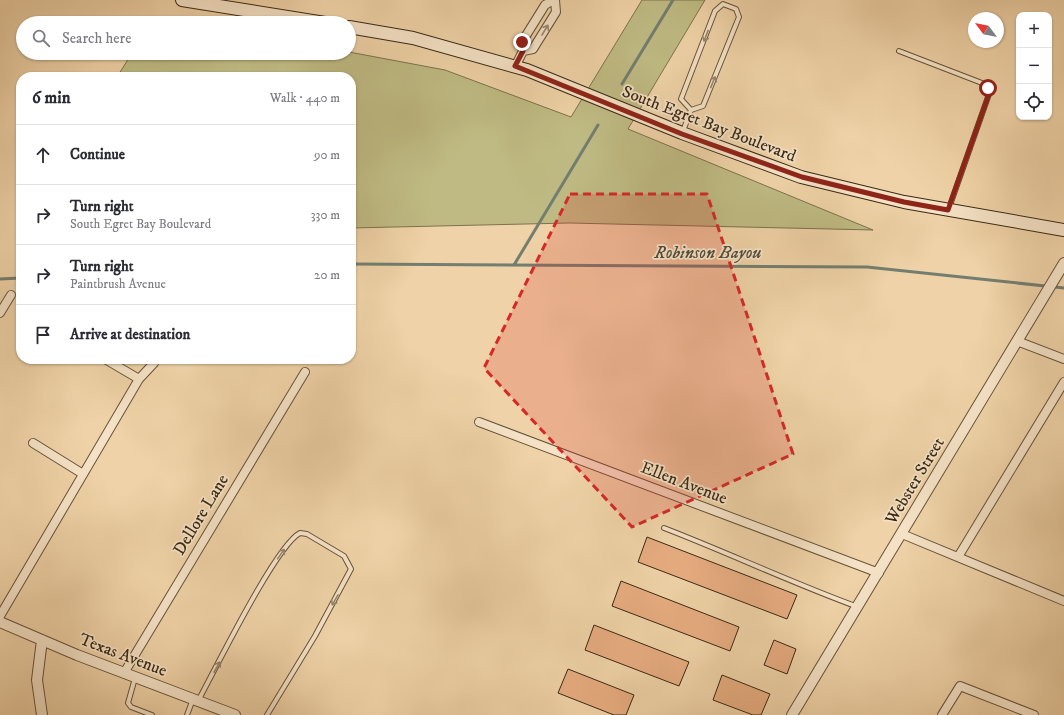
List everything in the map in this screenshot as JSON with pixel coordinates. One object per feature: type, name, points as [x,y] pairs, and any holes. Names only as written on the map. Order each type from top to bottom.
[{"type":"main road","points":[[182,0],[199,1],[285,16]]},
{"type":"main road","name":"South Egret Bay Boulevard","points":[[356,28],[413,38],[515,66],[682,134],[802,177],[904,202],[1064,230]]},
{"type":"street","points":[[515,66],[523,51],[522,42],[545,5],[554,0],[556,12],[533,49],[523,51]]},
{"type":"street","name":"Webster Street","points":[[792,715],[1064,264]]},
{"type":"street","points":[[0,313],[11,295]]},
{"type":"street","points":[[1017,341],[1064,359]]},
{"type":"street","points":[[114,364],[139,379]]},
{"type":"street","points":[[0,616],[139,379],[153,364]]},
{"type":"street","name":"Dellore Lane","points":[[124,673],[305,372]]},
{"type":"street","points":[[958,557],[1064,382]]},
{"type":"street","name":"Ellen Avenue","points":[[479,422],[879,573]]},
{"type":"street","points":[[34,443],[83,474]]},
{"type":"street","points":[[902,534],[1064,601]]},
{"type":"street","name":"Texas Avenue","points":[[0,622],[124,673],[235,715]]},
{"type":"street","points":[[42,640],[37,680],[42,715]]},
{"type":"street","points":[[942,715],[960,686],[1034,715]]},
{"type":"lane","points":[[722,4],[736,9],[739,17],[703,106],[691,110],[681,99],[715,11],[722,4]]},
{"type":"lane","points":[[899,51],[982,83],[988,88],[989,94],[948,210]]},
{"type":"lane","points":[[682,134],[691,110]]},
{"type":"lane","points":[[664,528],[703,543],[809,589],[858,607]]},
{"type":"lane","points":[[187,715],[277,558],[294,536],[300,532],[344,556],[351,569],[315,636],[267,715]]},
{"type":"lane","points":[[135,677],[128,703],[131,707],[152,715]]},
{"type":"highlighted area","points":[[570,194],[707,194],[793,454],[632,527],[484,368]]},
{"type":"shaded area","points":[[642,0],[705,0],[628,129],[873,230],[569,223],[356,228],[356,72],[120,72],[128,60],[356,60],[356,53],[445,70],[571,117]]},
{"type":"building","points":[[647,537],[797,595],[787,619],[638,562]]},
{"type":"building","points":[[621,581],[739,627],[730,651],[612,606]]},
{"type":"building","points":[[594,625],[689,662],[679,686],[585,650]]},
{"type":"building","points":[[774,640],[796,649],[787,674],[764,665]]},
{"type":"building","points":[[568,669],[634,695],[626,715],[614,715],[558,693]]},
{"type":"building","points":[[722,675],[770,694],[761,715],[753,715],[713,700]]},
{"type":"waterway","points":[[622,84],[673,0]]},
{"type":"waterway","points":[[514,265],[598,125]]},
{"type":"waterway","name":"Robinson Bayou","points":[[356,264],[867,267],[1064,288]]},
{"type":"waterway","name":"Robinson Bayou","points":[[0,279],[16,278]]},
{"type":"route","points":[[522,42],[523,51],[515,66],[682,134],[802,177],[904,202],[948,210],[989,94],[988,88]]}]
